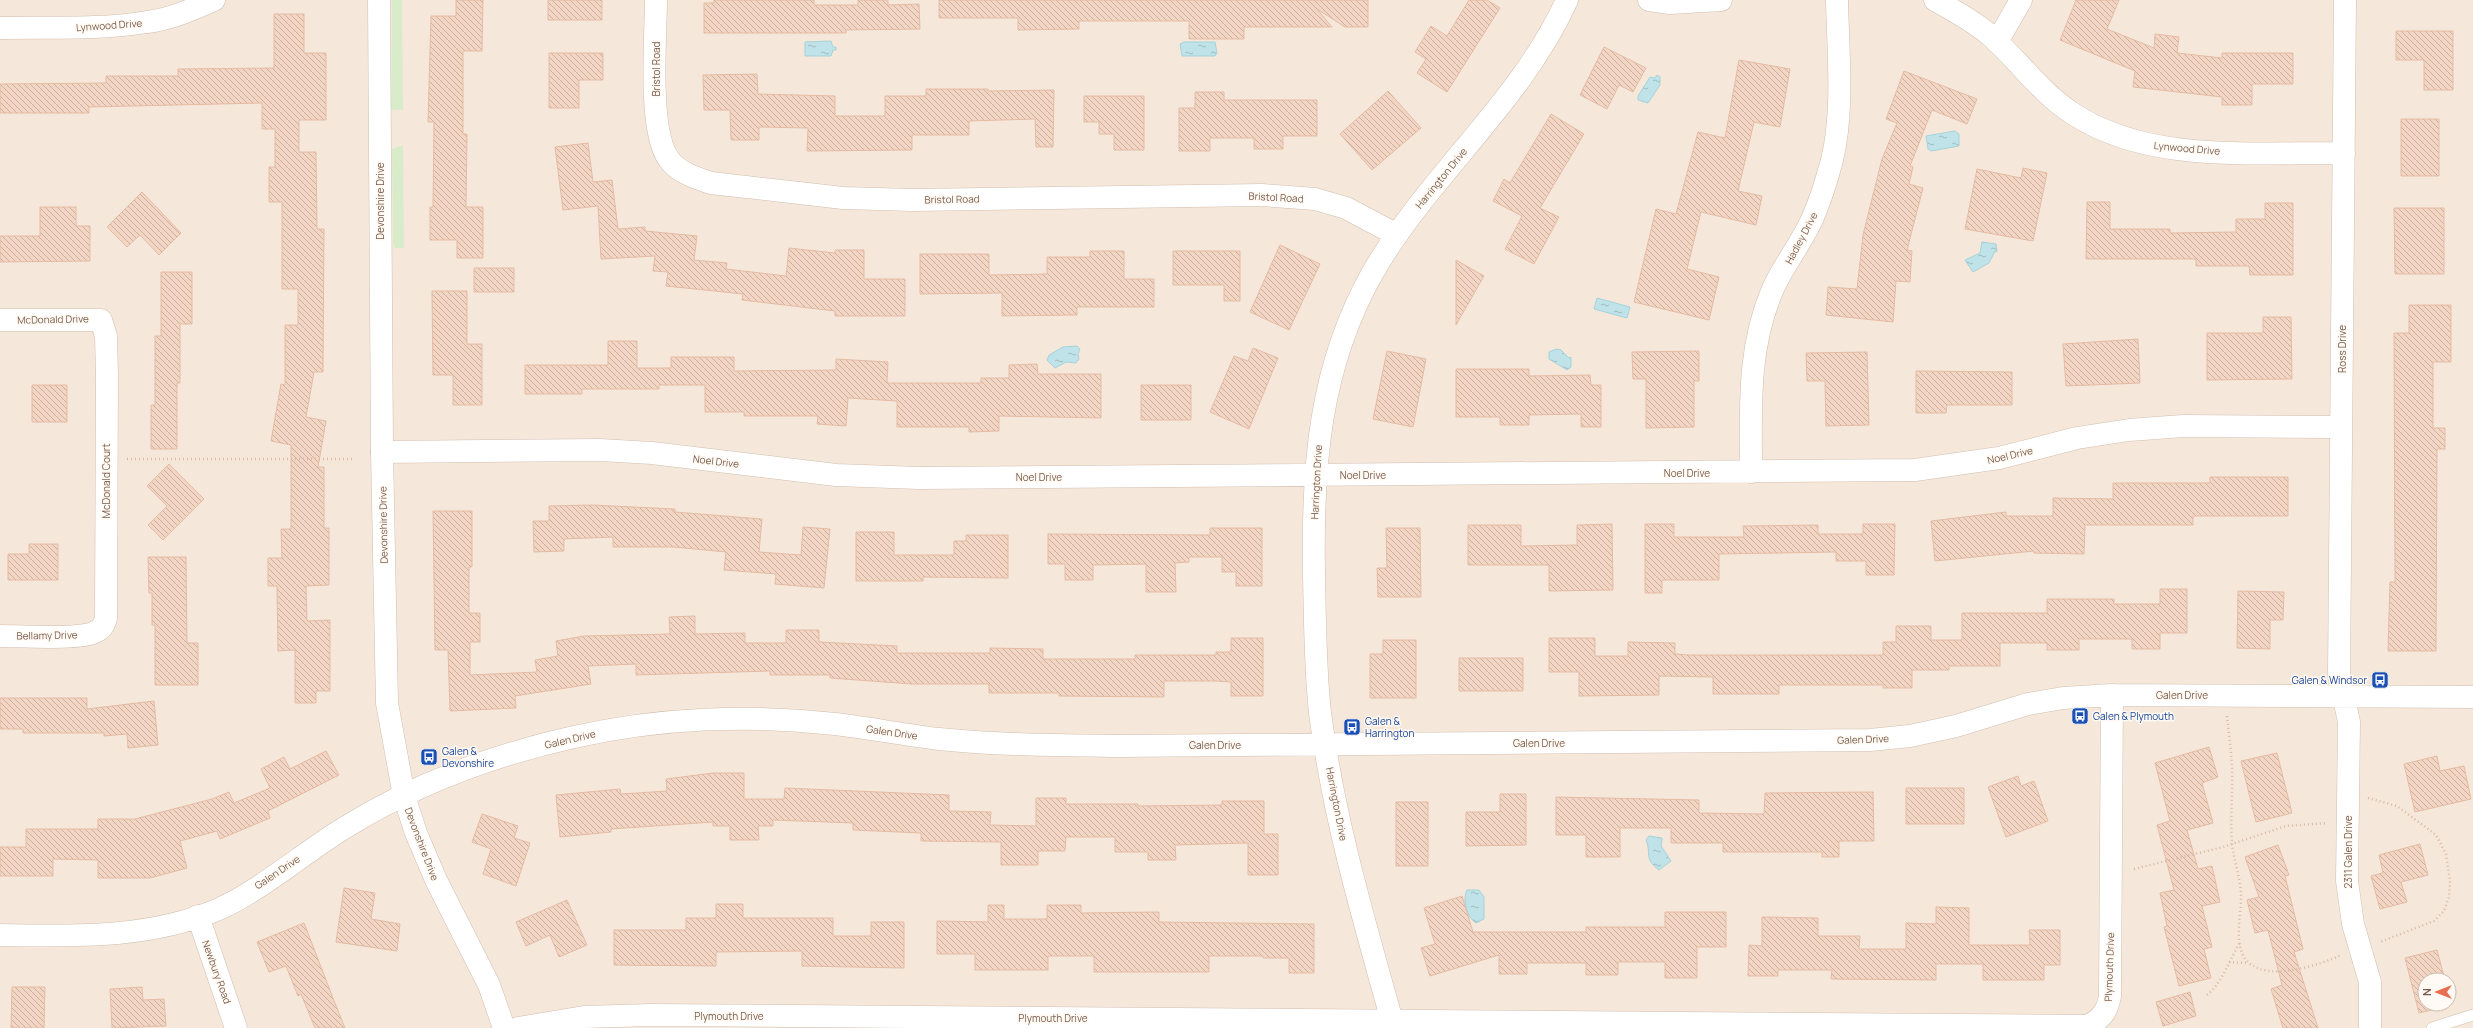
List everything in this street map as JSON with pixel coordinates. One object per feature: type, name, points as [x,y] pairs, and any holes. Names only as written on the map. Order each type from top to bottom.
[{"type":"street","name":"Lynwood Drive","points":[[0,28],[95,27],[148,22],[180,14],[214,0]]},
{"type":"street","name":"Devonshire Drive","points":[[379,0],[382,452],[386,703],[404,796],[416,833],[436,880],[489,985],[504,1028]]},
{"type":"street","name":"Bristol Road","points":[[656,0],[656,112],[658,136],[662,149],[670,162],[684,173],[694,178],[711,183],[843,198],[913,200],[1270,196],[1315,199],[1346,208],[1396,235]]},
{"type":"street","name":"Harrington Drive","points":[[1393,1025],[1354,884],[1336,810],[1325,745],[1316,654],[1313,525],[1315,475],[1319,433],[1330,380],[1347,326],[1372,273],[1396,235],[1508,94],[1543,46],[1567,0]]},
{"type":"street","points":[[1649,0],[1670,3],[1720,0]]},
{"type":"street","name":"Hadley Drive","points":[[1750,472],[1750,384],[1754,349],[1762,317],[1772,289],[1813,218],[1832,158],[1838,116],[1837,0]]},
{"type":"street","name":"Lynwood Drive","points":[[1935,0],[1967,18],[1997,42],[2040,89],[2072,113],[2102,130],[2130,141],[2157,147],[2196,151],[2344,153]]},
{"type":"street","points":[[1997,42],[2021,0]]},
{"type":"street","name":"Ross Drive","points":[[2344,697],[2340,674],[2345,0]]},
{"type":"street","name":"McDonald Drive","points":[[0,320],[95,319],[101,320],[104,324]]},
{"type":"street","name":"McDonald Court","points":[[94,633],[104,626],[106,618],[107,374],[104,324]]},
{"type":"street","name":"Noel Drive","points":[[382,452],[600,450],[652,453],[836,475],[919,478],[1915,470],[1960,466],[2077,438],[2136,429],[2183,426],[2342,427]]},
{"type":"street","name":"Bellamy Drive","points":[[0,636],[74,636],[94,633]]},
{"type":"street","name":"Galen Drive","points":[[0,935],[108,936],[142,931],[198,916],[236,900],[343,829],[404,796],[460,772],[503,757],[574,737],[631,726],[694,720],[768,719],[834,724],[939,738],[1016,744],[1325,745],[1870,740],[1925,733],[2028,704],[2063,698],[2112,695],[2473,697]]},
{"type":"street","name":"Plymouth Drive","points":[[518,1028],[584,1017],[651,1015],[1393,1025],[2088,1027],[2100,1018],[2107,1009],[2110,996],[2112,695]]},
{"type":"street","name":"2311 Galen Drive","points":[[2344,697],[2349,722],[2347,882],[2353,924],[2370,982],[2370,1028]]},
{"type":"street","name":"Newbury Road","points":[[198,916],[236,1028]]},
{"type":"lane","points":[[2432,1028],[2473,1015]]},
{"type":"path","points":[[121,459],[353,458]]},
{"type":"path","points":[[2227,712],[2232,768],[2232,844],[2241,895],[2239,915],[2240,942],[2248,963]]},
{"type":"path","points":[[2364,798],[2397,806],[2436,835],[2446,854],[2450,881],[2449,897],[2444,911],[2434,921],[2375,943]]},
{"type":"path","points":[[2134,869],[2232,844],[2286,826],[2331,823]]},
{"type":"path","points":[[2207,995],[2220,981],[2240,942]]},
{"type":"path","points":[[2229,962],[2248,963],[2259,968],[2292,971],[2343,954]]},
{"type":"shaded area","points":[[0,0],[2473,0],[2473,1028],[0,1028]]},
{"type":"green space","points":[[392,0],[402,0],[403,110],[391,110]]},
{"type":"green space","points":[[403,145],[404,248],[395,248],[393,244],[392,149]]},
{"type":"water","points":[[831,41],[833,47],[836,47],[836,50],[833,50],[831,56],[805,56],[805,42]]},
{"type":"water","points":[[1184,42],[1215,42],[1217,53],[1215,56],[1182,56],[1180,44]]},
{"type":"water","points":[[1657,75],[1660,77],[1660,85],[1648,103],[1638,100],[1638,96],[1650,77],[1655,78]]},
{"type":"water","points":[[1955,131],[1959,134],[1959,146],[1931,151],[1928,149],[1926,136]]},
{"type":"water","points":[[1982,242],[1996,244],[1997,252],[1995,251],[1989,263],[1973,272],[1965,260],[1980,253]]},
{"type":"water","points":[[1597,298],[1630,307],[1627,318],[1594,309]]},
{"type":"water","points":[[1077,346],[1080,349],[1078,354],[1079,359],[1076,363],[1066,362],[1055,368],[1047,360],[1049,355],[1063,347]]},
{"type":"water","points":[[1556,349],[1561,350],[1569,358],[1571,357],[1571,367],[1567,370],[1549,359],[1549,352]]},
{"type":"water","points":[[1649,836],[1662,838],[1661,846],[1671,861],[1659,870],[1649,859],[1646,840]]},
{"type":"water","points":[[1467,890],[1479,890],[1484,897],[1484,919],[1476,923],[1470,917],[1466,908],[1465,898]]},
{"type":"building","points":[[456,0],[483,0],[482,51],[463,51],[463,134],[467,134],[466,207],[483,207],[483,258],[457,258],[457,240],[430,240],[430,207],[433,207],[434,122],[428,122],[431,16],[456,16]]},
{"type":"building","points":[[548,0],[602,0],[602,20],[548,20]]},
{"type":"building","points":[[714,0],[814,0],[814,5],[858,5],[858,0],[888,0],[888,5],[919,4],[920,29],[846,30],[846,33],[704,33],[704,3],[714,3]]},
{"type":"building","points":[[939,0],[1368,0],[1368,27],[1345,27],[1317,9],[1332,27],[1244,27],[1244,39],[1189,39],[1189,21],[1079,21],[1079,29],[1018,30],[1018,18],[939,18]]},
{"type":"building","points":[[1469,0],[1487,0],[1500,8],[1447,92],[1417,73],[1426,59],[1415,52],[1431,26],[1447,36]]},
{"type":"building","points":[[2076,0],[2119,0],[2107,29],[2154,48],[2155,34],[2179,37],[2177,53],[2222,58],[2222,53],[2293,53],[2293,84],[2252,84],[2252,105],[2222,105],[2222,97],[2133,87],[2135,71],[2060,40]]},
{"type":"building","points":[[274,14],[304,14],[304,53],[326,53],[326,120],[299,120],[299,152],[316,152],[317,229],[324,229],[323,372],[314,372],[306,417],[326,421],[318,467],[324,467],[324,528],[329,528],[329,585],[306,586],[307,621],[330,620],[330,691],[316,691],[316,703],[295,703],[295,650],[278,651],[277,586],[268,586],[268,558],[282,558],[281,529],[291,529],[291,445],[271,441],[281,384],[285,385],[285,325],[298,325],[298,289],[282,289],[282,202],[269,202],[269,167],[275,167],[275,129],[262,129],[262,103],[89,107],[89,113],[0,113],[0,84],[106,83],[106,76],[178,76],[178,69],[274,68]]},
{"type":"building","points":[[2396,31],[2453,31],[2453,90],[2424,90],[2424,60],[2396,60]]},
{"type":"building","points":[[1604,47],[1646,68],[1633,92],[1619,85],[1607,109],[1580,95]]},
{"type":"building","points":[[549,53],[603,53],[603,80],[579,80],[579,108],[549,108]]},
{"type":"building","points":[[1739,60],[1790,69],[1780,127],[1754,122],[1738,191],[1762,196],[1756,225],[1701,212],[1687,269],[1719,277],[1709,320],[1634,302],[1656,209],[1676,214],[1698,132],[1725,138]]},
{"type":"building","points":[[1904,71],[1977,99],[1967,124],[1932,110],[1910,166],[1913,167],[1909,184],[1923,188],[1907,250],[1912,251],[1910,282],[1896,281],[1893,322],[1826,315],[1828,287],[1857,289],[1863,235],[1882,159],[1897,123],[1886,119]]},
{"type":"building","points":[[757,74],[758,94],[835,96],[835,116],[885,116],[885,96],[926,96],[926,89],[988,89],[988,91],[1054,90],[1053,147],[1036,147],[1035,119],[969,121],[969,135],[912,135],[912,150],[807,151],[808,128],[759,127],[759,140],[731,140],[730,110],[704,110],[703,75]]},
{"type":"building","points":[[1388,91],[1421,128],[1372,170],[1340,134]]},
{"type":"building","points":[[1195,92],[1224,92],[1224,100],[1317,100],[1317,136],[1283,136],[1283,149],[1254,149],[1254,138],[1210,138],[1210,151],[1179,151],[1179,108],[1195,108]]},
{"type":"building","points":[[1084,96],[1144,96],[1144,150],[1114,150],[1114,134],[1099,134],[1099,122],[1084,122]]},
{"type":"building","points":[[1551,114],[1584,134],[1540,208],[1559,217],[1534,264],[1505,249],[1522,216],[1493,201],[1504,179],[1510,183]]},
{"type":"building","points":[[2401,119],[2439,119],[2439,176],[2401,176]]},
{"type":"building","points":[[588,143],[593,182],[612,180],[618,229],[645,227],[645,231],[697,236],[694,260],[727,263],[726,269],[786,276],[789,248],[835,253],[835,250],[864,250],[864,279],[905,279],[905,316],[835,316],[835,311],[742,300],[743,294],[666,286],[668,272],[653,271],[655,256],[601,259],[598,206],[563,210],[555,147]]},
{"type":"building","points":[[2023,168],[2047,173],[2033,241],[1965,229],[1977,169],[2021,178]]},
{"type":"building","points":[[142,192],[181,233],[159,255],[140,235],[127,247],[107,227]]},
{"type":"building","points":[[2087,202],[2110,202],[2110,229],[2170,229],[2170,233],[2236,232],[2236,219],[2265,219],[2265,203],[2293,203],[2293,275],[2250,275],[2249,266],[2196,266],[2196,259],[2086,259]]},
{"type":"building","points":[[40,207],[76,207],[76,226],[90,226],[90,261],[0,262],[0,236],[40,236]]},
{"type":"building","points":[[2394,208],[2444,208],[2444,274],[2395,274]]},
{"type":"building","points":[[1280,245],[1320,264],[1289,330],[1250,312]]},
{"type":"building","points":[[1090,251],[1124,251],[1124,279],[1154,279],[1154,307],[1077,307],[1077,315],[1002,316],[1002,293],[920,294],[920,254],[989,254],[989,275],[1047,274],[1047,257],[1090,257]]},
{"type":"building","points":[[1173,251],[1240,251],[1240,301],[1224,301],[1224,285],[1173,285]]},
{"type":"building","points":[[1456,260],[1484,276],[1456,325]]},
{"type":"building","points":[[474,268],[514,268],[514,292],[474,292]]},
{"type":"building","points":[[161,272],[192,272],[192,324],[180,324],[180,383],[177,383],[177,449],[151,449],[151,405],[155,405],[155,336],[161,336]]},
{"type":"building","points":[[432,291],[467,291],[467,344],[482,344],[482,405],[453,405],[453,375],[433,375]]},
{"type":"building","points":[[2409,305],[2451,305],[2451,362],[2433,362],[2433,428],[2445,428],[2445,449],[2437,449],[2436,651],[2388,651],[2390,582],[2395,582],[2394,333],[2409,333]]},
{"type":"building","points":[[2263,317],[2291,317],[2292,379],[2207,380],[2207,333],[2263,333]]},
{"type":"building","points":[[2138,339],[2140,383],[2066,386],[2063,344]]},
{"type":"building","points":[[608,341],[637,341],[637,368],[671,368],[671,357],[734,357],[734,371],[836,370],[836,359],[888,362],[887,383],[981,383],[981,378],[1009,378],[1009,365],[1037,364],[1038,374],[1101,374],[1101,418],[999,416],[999,431],[969,432],[969,427],[897,427],[897,401],[848,398],[846,426],[817,424],[818,416],[744,416],[744,412],[705,412],[705,385],[659,385],[659,389],[582,389],[582,394],[525,394],[525,365],[608,365]]},
{"type":"building","points":[[1253,348],[1278,358],[1249,429],[1210,412],[1234,356],[1248,361]]},
{"type":"building","points":[[1387,351],[1426,359],[1413,427],[1373,419]]},
{"type":"building","points":[[1699,351],[1699,381],[1694,381],[1694,427],[1646,428],[1646,379],[1633,379],[1632,352]]},
{"type":"building","points":[[1867,352],[1869,425],[1826,426],[1825,381],[1807,381],[1806,353]]},
{"type":"building","points":[[1456,369],[1529,369],[1529,376],[1590,375],[1591,385],[1601,385],[1601,427],[1581,427],[1581,414],[1529,415],[1529,425],[1500,425],[1500,417],[1456,417]]},
{"type":"building","points":[[1916,371],[2012,372],[2012,405],[1947,405],[1946,413],[1916,413]]},
{"type":"building","points":[[32,385],[67,385],[67,422],[32,422]]},
{"type":"building","points":[[1141,385],[1191,385],[1191,420],[1141,420]]},
{"type":"building","points":[[169,464],[204,499],[163,540],[148,525],[167,506],[147,486]]},
{"type":"building","points":[[2210,477],[2288,477],[2288,516],[2193,516],[2193,525],[2085,525],[2084,554],[2034,553],[2034,551],[1935,561],[1931,521],[2006,512],[2006,516],[2053,516],[2053,498],[2113,499],[2113,483],[2210,483]]},
{"type":"building","points":[[592,505],[675,509],[675,512],[762,519],[759,552],[801,555],[803,527],[830,529],[824,588],[775,584],[776,574],[724,570],[726,552],[674,547],[613,547],[613,537],[564,539],[564,551],[534,552],[533,521],[549,521],[549,506]]},
{"type":"building","points":[[433,511],[472,511],[472,567],[469,567],[469,613],[480,613],[480,642],[470,642],[470,675],[537,672],[535,660],[558,656],[556,641],[584,636],[670,634],[669,617],[695,616],[695,634],[745,633],[745,643],[786,643],[786,630],[819,630],[819,642],[897,646],[897,653],[990,653],[990,648],[1043,649],[1043,659],[1135,659],[1135,655],[1216,655],[1216,652],[1231,652],[1231,638],[1263,638],[1263,696],[1231,696],[1231,682],[1216,681],[1164,681],[1164,697],[1059,696],[1059,693],[989,693],[989,684],[912,684],[830,678],[830,675],[770,675],[770,671],[636,675],[636,664],[588,666],[591,684],[515,696],[516,708],[450,711],[448,650],[435,650]]},
{"type":"building","points":[[1612,524],[1613,590],[1549,591],[1549,565],[1468,565],[1468,525],[1521,525],[1521,546],[1577,545],[1577,525]]},
{"type":"building","points":[[1645,524],[1674,524],[1674,537],[1744,537],[1743,526],[1818,525],[1818,534],[1863,534],[1863,524],[1895,524],[1894,575],[1866,575],[1866,561],[1836,561],[1836,552],[1719,554],[1719,580],[1662,580],[1662,593],[1645,593]]},
{"type":"building","points":[[1210,528],[1262,528],[1262,586],[1236,586],[1236,572],[1222,572],[1222,557],[1189,557],[1189,562],[1175,563],[1176,592],[1146,592],[1146,564],[1093,565],[1093,580],[1065,580],[1065,564],[1048,564],[1048,534],[1210,535]]},
{"type":"building","points":[[1386,528],[1420,528],[1421,597],[1378,597],[1377,568],[1387,568]]},
{"type":"building","points":[[856,532],[894,532],[894,555],[954,555],[954,541],[966,541],[966,535],[1008,535],[1008,578],[923,577],[923,581],[856,581]]},
{"type":"building","points":[[29,544],[58,544],[58,580],[8,580],[8,554],[29,554]]},
{"type":"building","points":[[148,557],[186,557],[187,643],[198,643],[198,685],[155,685],[155,625],[152,625],[152,593],[149,593]]},
{"type":"building","points":[[2160,589],[2187,589],[2187,633],[2160,633],[2160,649],[2132,649],[2132,639],[2079,639],[2079,650],[2047,650],[2047,643],[2000,643],[2000,666],[1949,666],[1949,670],[1912,670],[1912,688],[1883,688],[1883,685],[1779,685],[1779,694],[1713,694],[1713,677],[1659,676],[1659,695],[1579,696],[1579,672],[1549,672],[1549,638],[1595,638],[1595,656],[1628,656],[1628,642],[1675,643],[1675,654],[1689,655],[1883,655],[1883,642],[1896,642],[1896,626],[1931,626],[1931,640],[1962,640],[1962,613],[2047,613],[2047,599],[2114,599],[2114,604],[2160,604]]},
{"type":"building","points":[[2238,591],[2284,592],[2283,620],[2270,620],[2270,649],[2237,648]]},
{"type":"building","points":[[1383,640],[1416,640],[1416,698],[1370,698],[1370,654],[1383,654]]},
{"type":"building","points":[[1459,658],[1523,658],[1523,691],[1459,691]]},
{"type":"building","points":[[0,698],[87,698],[87,709],[154,701],[158,745],[128,748],[127,734],[104,736],[104,733],[23,733],[23,729],[0,729]]},
{"type":"building","points":[[2209,747],[2218,777],[2202,783],[2213,823],[2187,830],[2198,869],[2212,866],[2220,902],[2202,906],[2212,947],[2204,949],[2211,978],[2179,986],[2164,927],[2167,926],[2160,893],[2174,890],[2157,825],[2170,821],[2155,763]]},
{"type":"building","points":[[326,751],[339,775],[268,811],[270,818],[220,839],[217,831],[180,841],[187,868],[150,878],[98,878],[98,860],[53,859],[53,876],[0,876],[0,847],[26,847],[26,829],[98,829],[98,819],[135,819],[212,799],[229,792],[234,803],[270,788],[261,769],[284,757],[290,769]]},
{"type":"building","points":[[2277,753],[2292,813],[2256,822],[2241,761]]},
{"type":"building","points":[[2437,756],[2440,771],[2464,766],[2471,799],[2415,812],[2404,764]]},
{"type":"building","points":[[713,773],[744,773],[744,799],[784,799],[785,788],[949,795],[949,811],[991,812],[990,825],[1036,826],[1036,798],[1066,798],[1066,804],[1138,804],[1138,806],[1222,805],[1222,801],[1264,801],[1264,834],[1278,834],[1278,875],[1248,875],[1248,843],[1175,845],[1176,860],[1148,860],[1148,852],[1115,852],[1115,837],[1066,837],[1065,851],[1038,851],[1038,865],[1001,865],[1001,842],[921,841],[921,833],[853,830],[853,823],[773,820],[773,826],[758,826],[759,840],[730,840],[730,826],[713,826],[713,822],[611,829],[611,832],[560,837],[556,795],[620,789],[621,794],[667,791],[666,779]]},
{"type":"building","points":[[2018,776],[2021,786],[2034,781],[2048,821],[2006,837],[1988,787]]},
{"type":"building","points":[[1906,788],[1964,788],[1964,824],[1906,824]]},
{"type":"building","points":[[1873,792],[1874,841],[1839,841],[1839,857],[1822,857],[1822,852],[1723,852],[1723,843],[1671,843],[1671,828],[1620,828],[1620,857],[1586,857],[1586,835],[1556,835],[1556,797],[1699,800],[1699,813],[1764,814],[1765,793]]},
{"type":"building","points":[[1500,794],[1526,794],[1526,845],[1466,846],[1466,812],[1500,812]]},
{"type":"building","points":[[1396,802],[1428,802],[1428,866],[1396,866]]},
{"type":"building","points":[[482,814],[518,826],[514,838],[530,843],[516,886],[483,874],[491,849],[472,842]]},
{"type":"building","points":[[2420,844],[2428,875],[2401,882],[2407,902],[2380,909],[2371,876],[2383,873],[2379,855]]},
{"type":"building","points":[[2278,845],[2289,875],[2285,876],[2303,949],[2294,952],[2318,1028],[2283,1028],[2271,989],[2282,985],[2268,930],[2255,933],[2247,900],[2259,897],[2245,857]]},
{"type":"building","points":[[344,888],[375,893],[371,919],[400,924],[397,951],[336,942]]},
{"type":"building","points":[[1462,896],[1473,932],[1586,932],[1586,927],[1665,927],[1665,912],[1726,912],[1726,947],[1697,947],[1697,978],[1665,978],[1665,962],[1618,962],[1618,975],[1586,975],[1586,963],[1527,963],[1527,974],[1499,974],[1499,955],[1430,976],[1421,948],[1435,944],[1424,908]]},
{"type":"building","points":[[567,900],[587,945],[559,957],[550,935],[526,946],[516,922]]},
{"type":"building","points":[[716,904],[743,904],[743,918],[833,918],[833,936],[871,936],[871,922],[904,922],[904,968],[802,966],[802,951],[716,952],[716,966],[614,965],[614,930],[686,930],[686,918],[716,918]]},
{"type":"building","points":[[988,905],[1004,905],[1004,919],[1047,919],[1047,905],[1081,905],[1081,913],[1159,912],[1159,922],[1314,924],[1314,973],[1289,973],[1289,958],[1263,958],[1263,956],[1209,956],[1209,972],[1094,972],[1094,956],[1048,956],[1048,970],[975,970],[975,954],[937,954],[937,921],[988,922]]},
{"type":"building","points":[[1936,907],[1969,908],[1969,945],[2030,945],[2029,930],[2060,930],[2060,965],[2044,965],[2044,980],[1983,980],[1983,964],[1936,964],[1936,980],[1831,979],[1832,970],[1778,970],[1778,976],[1748,976],[1749,945],[1762,946],[1762,917],[1818,918],[1818,936],[1860,936],[1859,949],[1906,949],[1906,923],[1936,924]]},
{"type":"building","points":[[304,923],[345,1028],[315,1028],[301,994],[298,996],[286,966],[269,972],[257,942]]},
{"type":"building","points":[[2437,950],[2443,972],[2417,972],[2417,1005],[2405,958]]},
{"type":"building","points":[[12,987],[45,987],[44,1028],[11,1028]]},
{"type":"building","points":[[142,987],[143,1000],[164,999],[166,1026],[112,1028],[110,989]]},
{"type":"building","points":[[2190,992],[2196,1016],[2163,1026],[2156,1002]]},
{"type":"place","name":"Galen & Windsor","points":[[2380,680]]},
{"type":"place","name":"Galen & Plymouth","points":[[2080,716]]},
{"type":"place","name":"Galen & Harrington","points":[[1352,727]]},
{"type":"place","name":"Galen & Devonshire","points":[[429,757]]}]
